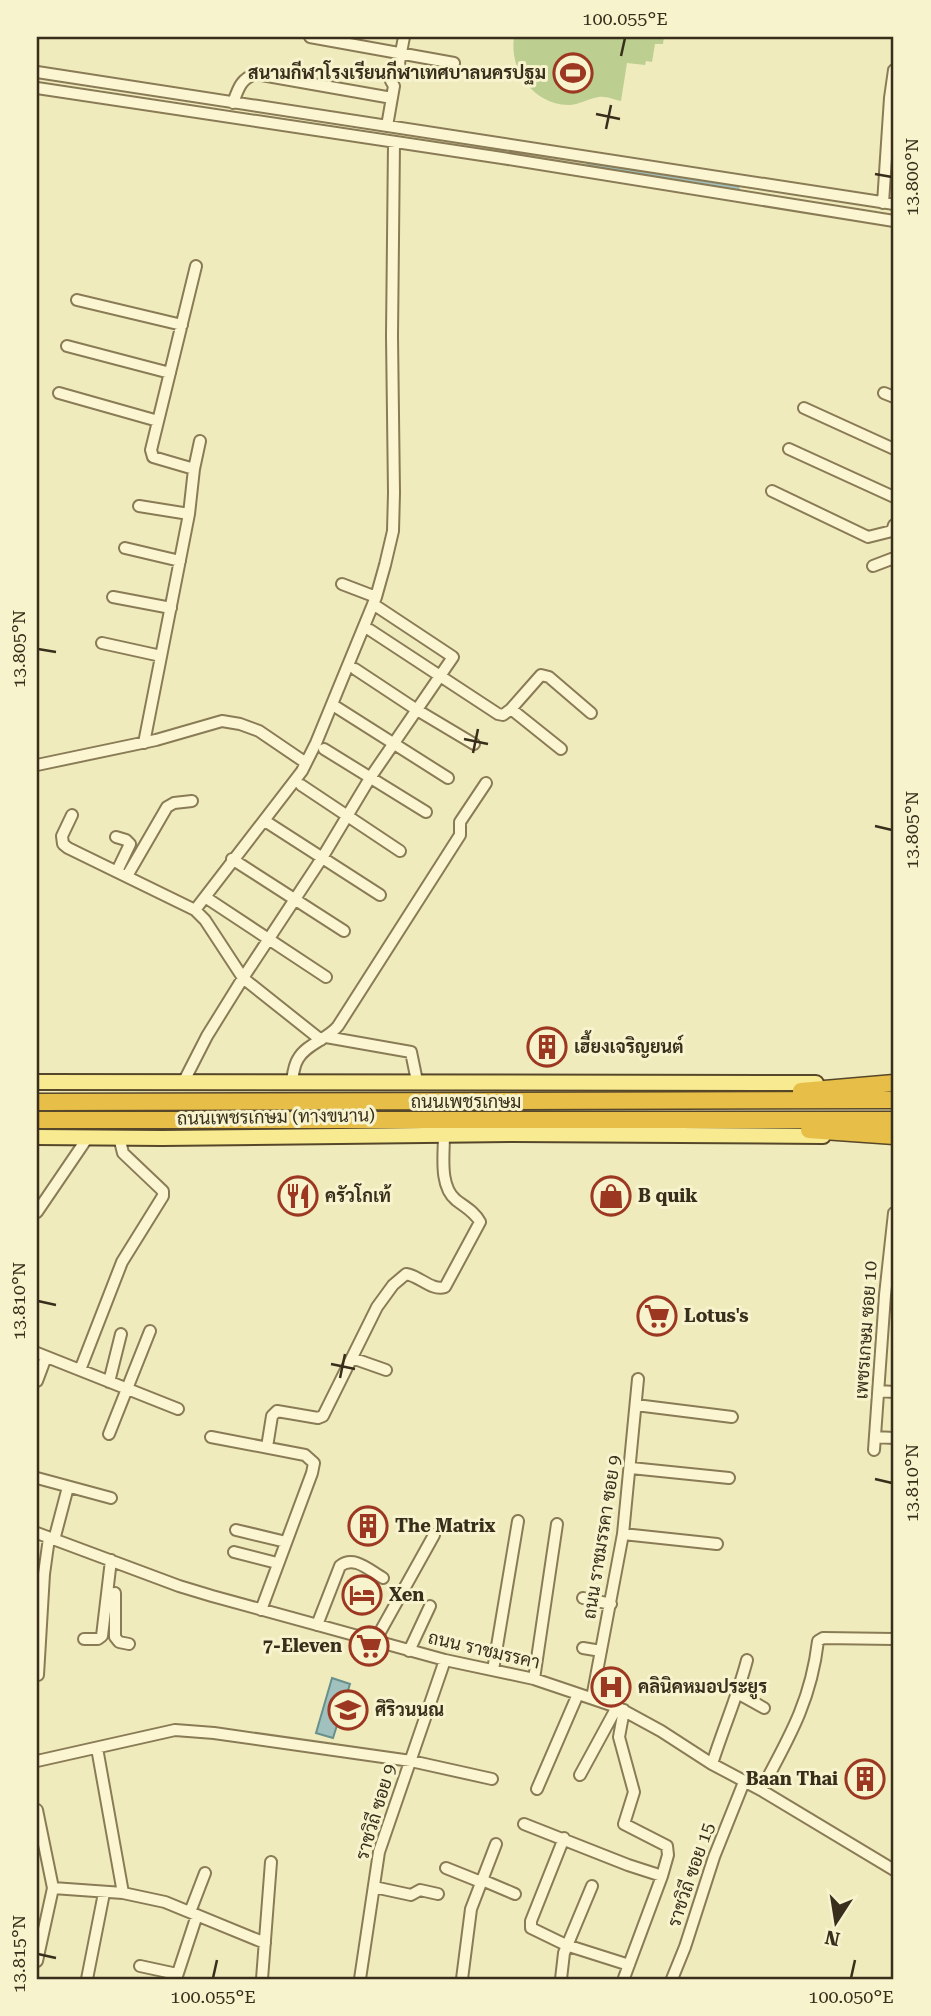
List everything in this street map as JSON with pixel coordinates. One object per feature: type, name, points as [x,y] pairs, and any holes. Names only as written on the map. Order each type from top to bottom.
[{"type":"highway","points":[[691,1100],[894,1083]]},
{"type":"highway","name":"ถนนเพชรเกษม","points":[[38,1100],[894,1100]]},
{"type":"highway","name":"ถนนเพชรเกษม","points":[[37,1120],[894,1120]]},
{"type":"highway","points":[[692,1121],[894,1137]]},
{"type":"main road","name":"ถนนเพชรเกษม (ทางขนาน)","points":[[37,1082],[894,1083]]},
{"type":"main road","name":"ถนนเพชรเกษม (ทางขนาน)","points":[[37,1137],[894,1137]]},
{"type":"street","points":[[310,37],[396,75]]},
{"type":"street","points":[[387,126],[404,37]]},
{"type":"street","points":[[233,103],[240,83],[247,76],[256,74],[396,75],[454,62]]},
{"type":"street","points":[[37,88],[502,158],[792,197],[889,203],[890,98],[894,70]]},
{"type":"street","points":[[37,72],[387,126],[792,197],[894,221]]},
{"type":"street","points":[[195,910],[306,764],[374,600],[393,531],[394,143]]},
{"type":"street","points":[[194,469],[153,457],[151,450],[196,266]]},
{"type":"street","points":[[77,300],[182,325]]},
{"type":"street","points":[[67,346],[170,373]]},
{"type":"street","points":[[59,393],[158,421]]},
{"type":"street","points":[[804,408],[894,449]]},
{"type":"street","points":[[144,743],[189,514],[200,441]]},
{"type":"street","points":[[789,449],[894,497]]},
{"type":"street","points":[[772,491],[868,537],[892,531],[894,525]]},
{"type":"street","points":[[139,506],[189,514]]},
{"type":"street","points":[[125,548],[180,561]]},
{"type":"street","points":[[873,566],[894,558]]},
{"type":"street","points":[[184,1081],[243,978],[322,858],[370,778],[395,745],[453,655],[374,600],[342,584]]},
{"type":"street","points":[[113,597],[171,608]]},
{"type":"street","points":[[370,630],[498,714],[503,715],[511,709],[541,675],[549,677],[591,713]]},
{"type":"street","points":[[102,643],[161,656]]},
{"type":"street","points":[[355,669],[474,744]]},
{"type":"street","points":[[336,707],[448,778]]},
{"type":"street","points":[[511,709],[561,749]]},
{"type":"street","points":[[37,765],[144,743],[222,721],[259,731],[306,764]]},
{"type":"street","points":[[324,749],[426,812]]},
{"type":"street","points":[[292,1081],[296,1061],[338,1026],[460,835],[460,822],[486,783]]},
{"type":"street","points":[[301,785],[400,851]]},
{"type":"street","points":[[122,874],[167,807],[174,803],[192,801]]},
{"type":"street","points":[[72,815],[62,836],[63,844],[68,848],[195,910],[205,920],[243,978],[324,1038],[411,1052],[417,1081]]},
{"type":"street","points":[[265,821],[380,895]]},
{"type":"street","points":[[116,836],[130,844],[122,874]]},
{"type":"street","points":[[232,859],[344,931]]},
{"type":"street","points":[[205,897],[326,976]]},
{"type":"street","points":[[267,1447],[275,1412],[318,1418],[323,1416],[377,1307],[393,1285],[407,1274],[436,1288],[444,1287],[480,1222],[471,1210],[454,1198],[446,1188],[444,1135]]},
{"type":"street","points":[[37,1212],[89,1137]]},
{"type":"street","points":[[80,1370],[122,1262],[163,1196],[163,1191],[123,1153],[119,1137]]},
{"type":"street","name":"เพชรเกษม ซอย 10","points":[[874,1450],[894,1213]]},
{"type":"street","points":[[109,1434],[150,1331]]},
{"type":"street","points":[[109,1382],[121,1334]]},
{"type":"street","points":[[37,1381],[42,1355],[178,1409]]},
{"type":"street","points":[[352,1358],[386,1370]]},
{"type":"street","name":"ถนน ราชมรรคา ซอย 9","points":[[592,1698],[623,1534],[638,1379]]},
{"type":"street","points":[[879,1391],[894,1392]]},
{"type":"street","points":[[636,1405],[732,1417]]},
{"type":"street","points":[[211,1437],[305,1455],[314,1463],[261,1610]]},
{"type":"street","points":[[875,1437],[894,1438]]},
{"type":"street","points":[[631,1468],[729,1478]]},
{"type":"street","points":[[37,1478],[111,1498]]},
{"type":"street","points":[[38,1675],[44,1574],[68,1487]]},
{"type":"street","points":[[493,1670],[518,1521]]},
{"type":"street","points":[[534,1679],[558,1524]]},
{"type":"street","points":[[236,1530],[286,1542]]},
{"type":"street","name":"ถนน ราชมรรคา","points":[[37,1533],[179,1586],[409,1651],[534,1679],[620,1709],[894,1870]]},
{"type":"street","points":[[623,1534],[717,1544]]},
{"type":"street","points":[[376,1641],[434,1535]]},
{"type":"street","points":[[234,1552],[277,1563]]},
{"type":"street","points":[[84,1639],[101,1638],[104,1632],[114,1561]]},
{"type":"street","points":[[114,1561],[115,1637],[119,1642],[129,1644]]},
{"type":"street","points":[[317,1625],[340,1566],[346,1561],[354,1561],[383,1578]]},
{"type":"street","points":[[583,1598],[611,1604]]},
{"type":"street","points":[[409,1651],[430,1606]]},
{"type":"street","points":[[761,1790],[796,1725],[811,1686],[818,1641],[823,1638],[894,1639]]},
{"type":"street","points":[[583,1648],[601,1651]]},
{"type":"street","name":"ราชวิถี ซอย 9","points":[[360,1979],[379,1852],[444,1660]]},
{"type":"street","points":[[712,1764],[747,1660]]},
{"type":"street","points":[[737,1693],[764,1708]]},
{"type":"street","points":[[537,1789],[578,1694]]},
{"type":"street","points":[[580,1775],[620,1709]]},
{"type":"street","points":[[620,1709],[619,1737],[634,1792],[624,1824],[667,1846],[669,1852],[624,1978]]},
{"type":"street","points":[[37,1761],[175,1730],[411,1760],[492,1780]]},
{"type":"street","points":[[97,1748],[123,1893]]},
{"type":"street","name":"ราชวิถี ซอย 15","points":[[672,1979],[714,1857],[744,1782]]},
{"type":"street","points":[[37,1810],[53,1888],[37,1961]]},
{"type":"street","points":[[524,1824],[662,1876]]},
{"type":"street","points":[[564,1838],[530,1926],[566,1945],[629,1965]]},
{"type":"street","points":[[462,1979],[471,1909],[496,1844]]},
{"type":"street","points":[[262,1979],[271,1863]]},
{"type":"street","points":[[446,1868],[515,1894]]},
{"type":"street","points":[[140,1965],[176,1977],[205,1873]]},
{"type":"street","points":[[561,1979],[566,1945],[592,1886]]},
{"type":"street","points":[[374,1887],[411,1895],[419,1890],[438,1894]]},
{"type":"street","points":[[53,1888],[123,1893],[165,1902],[265,1942]]},
{"type":"street","points":[[87,1979],[104,1893]]},
{"type":"green space","name":"สนามกีฬาโรงเรียนกีฬาเทศบาลนครปฐม","points":[[514,37],[664,37],[663,44],[655,44],[652,62],[646,61],[645,65],[627,63],[621,101],[599,97],[568,105],[544,99],[526,83],[515,61]]},
{"type":"water","points":[[332,1678],[350,1684],[333,1738],[316,1733]]},
{"type":"waterway","points":[[590,167],[736,190]]},
{"type":"place","name":"สนามกีฬาโรงเรียนกีฬาเทศบาลนครปฐม","points":[[573,73]]},
{"type":"place","name":"เฮี้ยงเจริญยนต์","points":[[547,1047]]},
{"type":"place","name":"ครัวโกเท้","points":[[298,1196]]},
{"type":"place","name":"B quik","points":[[611,1196]]},
{"type":"place","name":"Lotus's","points":[[657,1316]]},
{"type":"place","name":"The Matrix","points":[[368,1526]]},
{"type":"place","name":"Xen","points":[[362,1595]]},
{"type":"place","name":"7-Eleven","points":[[369,1646]]},
{"type":"place","name":"คลินิคหมอประยูร","points":[[611,1687]]},
{"type":"place","name":"ศิริวนนณ","points":[[348,1710]]},
{"type":"place","name":"Baan Thai","points":[[865,1779]]}]
